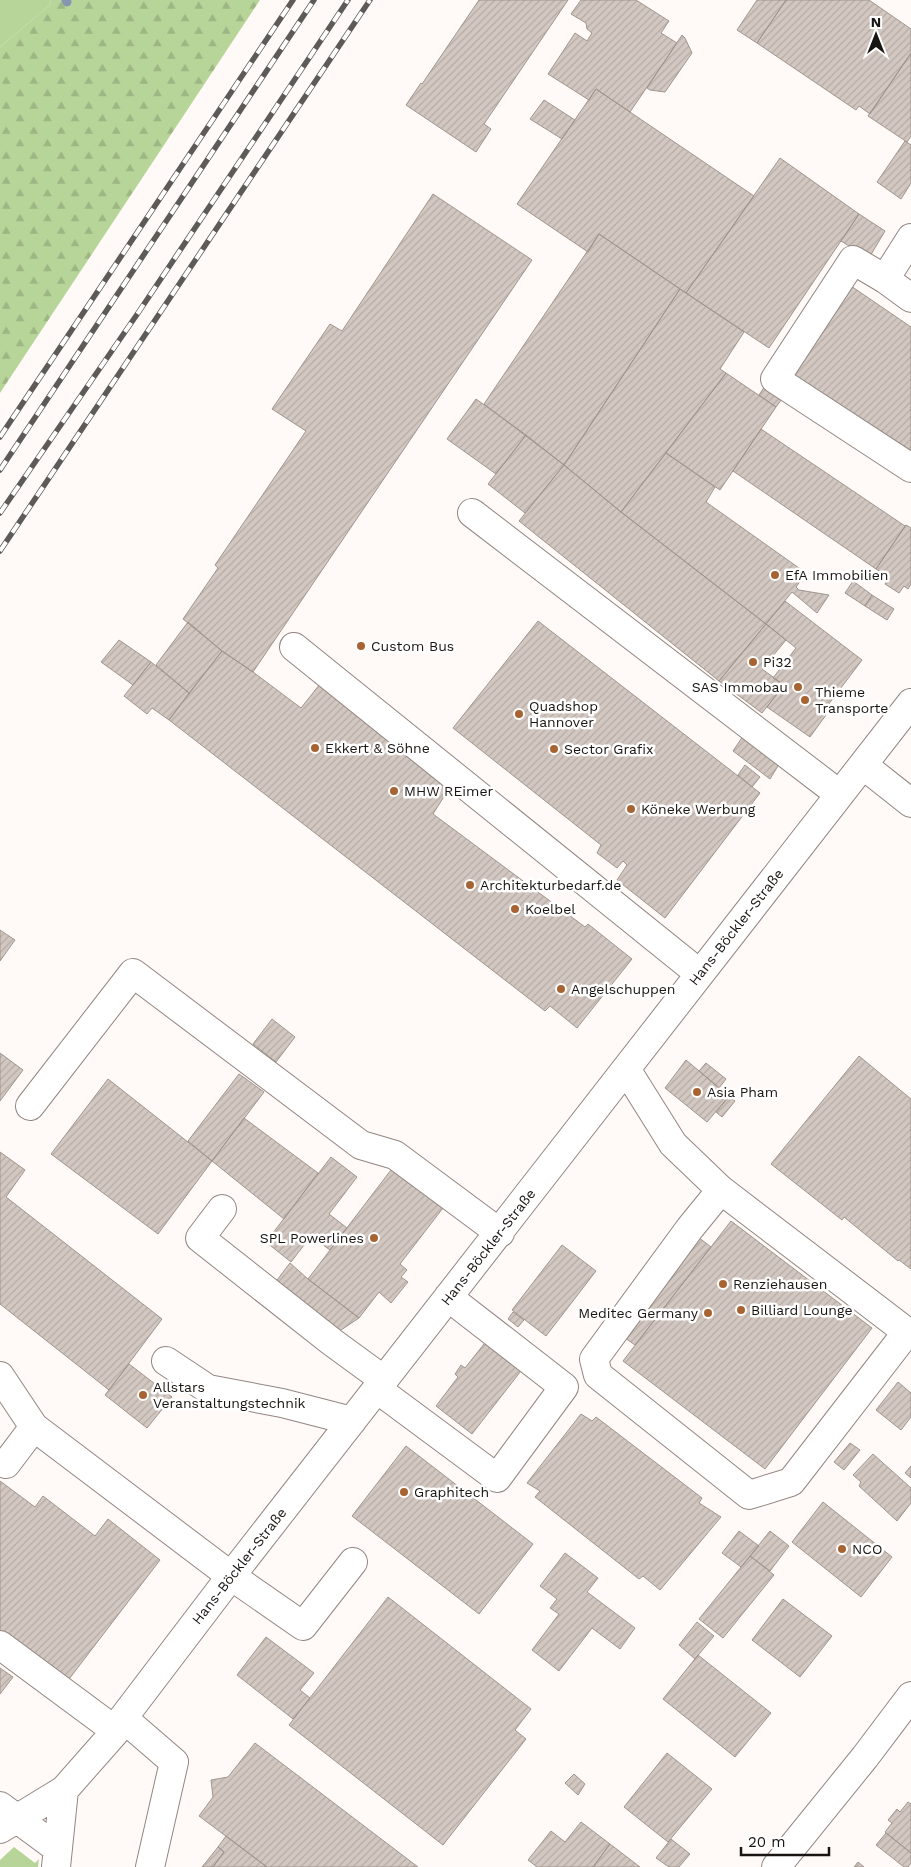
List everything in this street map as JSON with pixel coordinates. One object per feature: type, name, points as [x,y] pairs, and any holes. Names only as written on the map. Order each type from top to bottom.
[{"type":"street","points":[[884,279],[911,238]]},
{"type":"street","points":[[911,298],[853,260],[775,378],[911,468]]},
{"type":"street","points":[[472,513],[839,794]]},
{"type":"street","points":[[294,647],[700,974]]},
{"type":"street","name":"Hans-Böckler-Straße","points":[[6,1817],[64,1790],[119,1724],[231,1576],[911,703]]},
{"type":"street","points":[[863,765],[911,803]]},
{"type":"street","points":[[30,1106],[132,973],[361,1145],[395,1155],[500,1233]]},
{"type":"street","points":[[626,1069],[673,1144],[721,1190],[907,1332],[791,1482],[749,1495],[598,1375],[594,1359],[690,1228],[721,1190]]},
{"type":"street","points":[[222,1210],[200,1238],[332,1342],[380,1384],[497,1478],[564,1387],[448,1298]]},
{"type":"street","points":[[166,1362],[208,1389],[282,1403],[352,1421]]},
{"type":"street","points":[[0,1376],[34,1427],[231,1576],[303,1626],[353,1562]]},
{"type":"street","points":[[6,1464],[34,1427]]},
{"type":"street","points":[[0,1645],[174,1762],[150,1867]]},
{"type":"street","points":[[776,1867],[911,1696]]},
{"type":"street","points":[[57,1858],[64,1790]]},
{"type":"street","points":[[6,1817],[57,1858]]},
{"type":"green space","points":[[0,0],[50,0],[51,4],[0,47]]},
{"type":"green space","points":[[50,0],[260,0],[0,393],[0,47],[51,4]]},
{"type":"green space","points":[[14,1847],[35,1863],[39,1859],[38,1867],[0,1867],[0,1860]]},
{"type":"building","points":[[479,0],[568,0],[484,124],[491,129],[476,152],[406,105]]},
{"type":"building","points":[[581,0],[636,0],[669,21],[661,33],[677,43],[630,112],[596,89],[589,100],[548,74],[575,33],[587,41],[592,33],[587,29],[586,23],[571,14]]},
{"type":"building","points":[[757,0],[786,0],[757,43],[737,30]]},
{"type":"building","points":[[786,0],[869,0],[911,29],[911,53],[870,114],[859,106],[856,110],[757,43]]},
{"type":"building","points":[[682,35],[692,53],[665,92],[650,90],[647,88]]},
{"type":"building","points":[[911,53],[911,136],[907,142],[868,116]]},
{"type":"building","points":[[596,89],[754,196],[686,293],[599,234],[588,252],[517,204]]},
{"type":"building","points":[[544,100],[575,120],[562,139],[530,119]]},
{"type":"building","points":[[905,141],[911,145],[911,183],[901,199],[877,182]]},
{"type":"building","points":[[780,158],[859,214],[769,348],[686,293]]},
{"type":"building","points":[[433,194],[532,260],[253,672],[222,651],[183,619],[218,568],[215,565],[306,431],[272,409],[330,324],[342,331]]},
{"type":"building","points":[[859,214],[885,231],[869,258],[841,241]]},
{"type":"building","points":[[599,234],[680,289],[564,465],[484,404]]},
{"type":"building","points":[[848,284],[911,327],[911,458],[800,383],[793,374]]},
{"type":"building","points":[[680,289],[744,332],[720,369],[726,373],[621,512],[564,465]]},
{"type":"building","points":[[726,373],[776,407],[720,490],[666,453]]},
{"type":"building","points":[[767,383],[784,396],[776,407],[759,395]]},
{"type":"building","points":[[476,399],[526,435],[496,474],[447,439]]},
{"type":"building","points":[[761,429],[905,526],[876,569],[733,471]]},
{"type":"building","points":[[526,435],[564,465],[525,513],[488,484]]},
{"type":"building","points":[[666,453],[715,487],[706,502],[806,573],[796,587],[799,590],[829,595],[817,613],[792,592],[766,624],[621,512]]},
{"type":"building","points":[[564,465],[621,512],[766,624],[719,681],[519,521]]},
{"type":"building","points":[[906,525],[911,528],[911,584],[908,589],[904,586],[899,593],[885,584],[889,577],[876,569]]},
{"type":"building","points":[[853,581],[872,595],[865,606],[845,593]]},
{"type":"building","points":[[872,595],[894,609],[887,620],[865,606]]},
{"type":"building","points":[[785,601],[862,660],[822,713],[826,715],[810,737],[767,707],[784,685],[773,678],[796,648],[766,624]]},
{"type":"building","points":[[538,621],[760,793],[665,918],[617,880],[627,865],[623,861],[617,868],[597,853],[601,845],[453,728]]},
{"type":"building","points":[[188,622],[222,651],[189,693],[156,665]]},
{"type":"building","points":[[766,624],[786,640],[762,669],[784,685],[762,713],[719,681]]},
{"type":"building","points":[[119,640],[151,662],[133,685],[101,662]]},
{"type":"building","points":[[222,651],[301,708],[320,684],[450,787],[433,814],[585,927],[588,924],[632,959],[577,1028],[550,1006],[545,1011],[169,720]]},
{"type":"building","points":[[151,662],[189,693],[169,720],[152,708],[147,714],[124,696]]},
{"type":"building","points":[[745,733],[781,761],[770,779],[733,751]]},
{"type":"building","points":[[745,765],[760,777],[752,787],[738,775]]},
{"type":"building","points":[[0,930],[15,940],[0,961]]},
{"type":"building","points":[[272,1019],[295,1037],[276,1062],[253,1044]]},
{"type":"building","points":[[0,1053],[23,1070],[0,1101]]},
{"type":"building","points":[[859,1056],[911,1099],[911,1269],[898,1261],[844,1217],[842,1220],[771,1164]]},
{"type":"building","name":"Asia Pham","points":[[686,1060],[729,1096],[707,1122],[665,1088]]},
{"type":"building","points":[[706,1063],[726,1079],[719,1088],[699,1071]]},
{"type":"building","points":[[239,1074],[264,1092],[212,1161],[188,1141]]},
{"type":"building","points":[[108,1079],[212,1161],[158,1234],[51,1154]]},
{"type":"building","points":[[729,1097],[735,1101],[722,1117],[716,1112]]},
{"type":"building","points":[[244,1118],[318,1173],[284,1219],[212,1161]]},
{"type":"building","points":[[0,1152],[25,1170],[6,1197],[162,1319],[109,1390],[0,1304]]},
{"type":"building","points":[[331,1157],[357,1177],[329,1214],[347,1228],[330,1250],[311,1236],[291,1262],[266,1242]]},
{"type":"building","points":[[394,1166],[446,1204],[400,1264],[407,1270],[401,1277],[408,1282],[391,1303],[379,1292],[359,1318],[308,1279]]},
{"type":"building","points":[[731,1221],[872,1328],[765,1469],[623,1361]]},
{"type":"building","points":[[698,1237],[711,1247],[635,1345],[621,1335]]},
{"type":"building","points":[[562,1245],[596,1271],[546,1336],[512,1310]]},
{"type":"building","points":[[290,1263],[359,1318],[332,1336],[271,1288]]},
{"type":"building","points":[[513,1312],[524,1320],[518,1327],[508,1319]]},
{"type":"building","points":[[488,1339],[524,1367],[472,1434],[436,1406],[458,1377],[455,1374],[461,1365],[465,1368]]},
{"type":"building","points":[[129,1364],[172,1397],[147,1428],[105,1395]]},
{"type":"building","points":[[898,1382],[911,1393],[911,1417],[901,1430],[876,1410]]},
{"type":"building","points":[[581,1414],[592,1421],[596,1417],[702,1498],[699,1503],[721,1517],[660,1590],[643,1576],[639,1579],[535,1497],[540,1491],[527,1483]]},
{"type":"building","points":[[850,1443],[860,1450],[844,1470],[834,1462]]},
{"type":"building","points":[[406,1446],[533,1544],[479,1614],[352,1516]]},
{"type":"building","points":[[873,1454],[911,1488],[911,1503],[897,1521],[859,1486],[861,1482],[853,1475]]},
{"type":"building","points":[[911,1466],[911,1478],[905,1473]]},
{"type":"building","points":[[0,1481],[35,1507],[43,1496],[95,1536],[108,1519],[160,1560],[66,1683],[0,1632]]},
{"type":"building","name":"NCO","points":[[823,1502],[892,1557],[861,1597],[792,1542]]},
{"type":"building","points":[[739,1531],[759,1546],[741,1567],[722,1553]]},
{"type":"building","points":[[770,1531],[789,1546],[770,1571],[750,1556]]},
{"type":"building","points":[[565,1553],[598,1578],[587,1592],[635,1628],[620,1649],[592,1628],[559,1671],[532,1650],[559,1614],[550,1608],[557,1599],[540,1586]]},
{"type":"building","points":[[750,1556],[774,1575],[723,1638],[699,1619]]},
{"type":"building","points":[[388,1597],[531,1709],[515,1730],[526,1739],[443,1845],[289,1725]]},
{"type":"building","points":[[783,1599],[832,1636],[800,1677],[752,1640]]},
{"type":"building","points":[[697,1622],[714,1636],[695,1659],[679,1645]]},
{"type":"building","points":[[266,1637],[314,1673],[300,1690],[310,1698],[293,1719],[237,1675]]},
{"type":"building","points":[[698,1655],[771,1713],[735,1757],[663,1699]]},
{"type":"building","points":[[0,1668],[13,1677],[0,1694]]},
{"type":"building","points":[[255,1743],[418,1867],[267,1867],[199,1816],[213,1797],[211,1780],[228,1777]]},
{"type":"building","points":[[667,1753],[712,1789],[668,1842],[624,1807]]},
{"type":"building","points":[[574,1774],[585,1784],[578,1795],[565,1783]]},
{"type":"building","points":[[908,1802],[911,1804],[911,1853],[885,1832],[892,1823],[888,1820],[897,1809],[900,1812]]},
{"type":"building","points":[[581,1822],[610,1844],[593,1867],[537,1867],[528,1860],[551,1831],[565,1842]]},
{"type":"building","points":[[886,1833],[911,1853],[911,1863],[908,1867],[904,1867],[876,1845]]},
{"type":"building","points":[[226,1836],[267,1867],[213,1867],[224,1852],[218,1847]]},
{"type":"building","points":[[671,1839],[690,1854],[679,1867],[669,1867],[656,1858]]},
{"type":"building","points":[[610,1844],[640,1867],[593,1867]]},
{"type":"building","points":[[218,1847],[224,1852],[213,1867],[202,1867]]},
{"type":"building","points":[[858,1862],[864,1867],[854,1867]]},
{"type":"railway","points":[[0,437],[293,0]]},
{"type":"railway","points":[[0,470],[314,0]]},
{"type":"railway","points":[[0,513],[138,313],[348,0]]},
{"type":"railway","points":[[0,551],[370,0]]},
{"type":"place","name":"EfA Immobilien","points":[[775,575]]},
{"type":"place","name":"Custom Bus","points":[[361,646]]},
{"type":"place","name":"Pi32","points":[[753,662]]},
{"type":"place","name":"SAS Immobau","points":[[798,687]]},
{"type":"place","name":"Thieme Transporte","points":[[805,700]]},
{"type":"place","name":"Quadshop Hannover","points":[[519,714]]},
{"type":"place","name":"Ekkert & Söhne","points":[[315,748]]},
{"type":"place","name":"Sector Grafix","points":[[554,749]]},
{"type":"place","name":"MHW REimer","points":[[394,791]]},
{"type":"place","name":"Köneke Werbung","points":[[631,809]]},
{"type":"place","name":"Architekturbedarf.de","points":[[470,885]]},
{"type":"place","name":"Koelbel","points":[[515,909]]},
{"type":"place","name":"Angelschuppen","points":[[561,989]]},
{"type":"place","name":"Asia Pham","points":[[697,1092]]},
{"type":"place","name":"SPL Powerlines","points":[[374,1238]]},
{"type":"place","name":"Renziehausen","points":[[723,1284]]},
{"type":"place","name":"Billiard Lounge","points":[[741,1310]]},
{"type":"place","name":"Meditec Germany","points":[[708,1313]]},
{"type":"place","name":"Allstars Veranstaltungstechnik","points":[[143,1395]]},
{"type":"place","name":"Graphitech","points":[[404,1492]]},
{"type":"place","name":"NCO","points":[[842,1549]]}]
